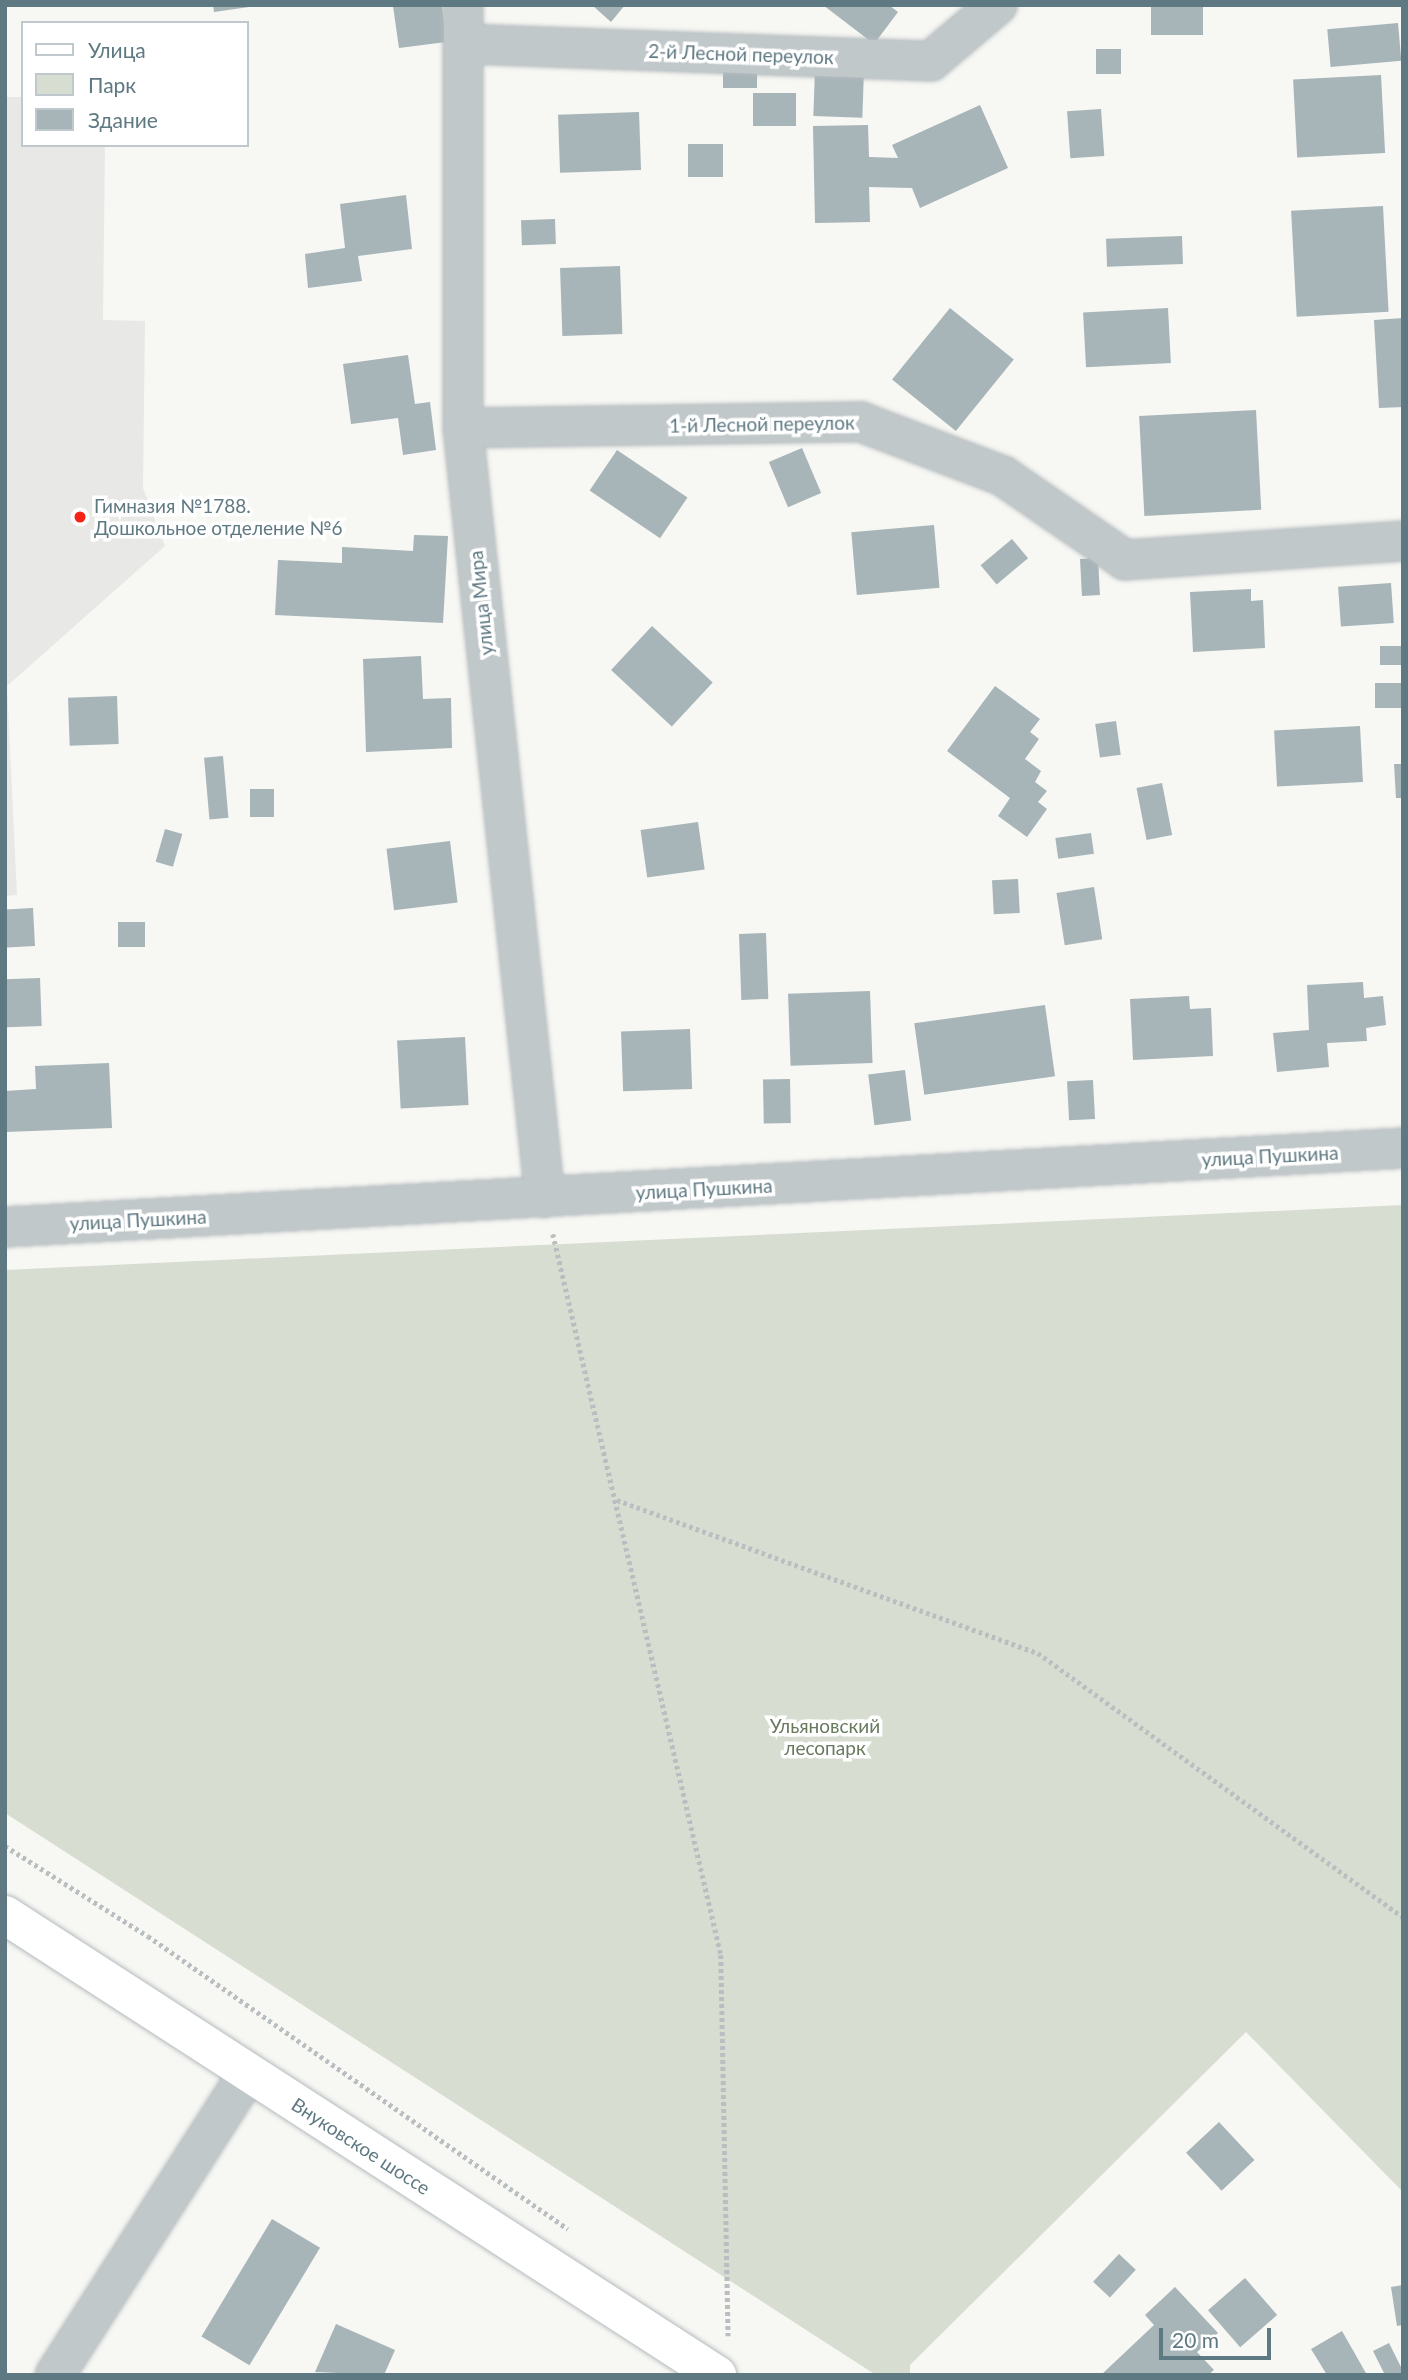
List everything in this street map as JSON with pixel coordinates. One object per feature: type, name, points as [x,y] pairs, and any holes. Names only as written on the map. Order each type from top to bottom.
[{"type":"main road","name":"Внуковское шоссе","points":[[5,1915],[717,2375]]},
{"type":"street","name":"улица Мира","points":[[463,5],[463,428],[545,1198]]},
{"type":"street","name":"2-й Лесной переулок","points":[[465,44],[931,61],[997,5]]},
{"type":"street","name":"1-й Лесной переулок","points":[[463,428],[861,422],[1003,477],[1125,560],[1403,541]]},
{"type":"street","name":"улица Пушкина","points":[[5,1227],[1403,1148]]},
{"type":"street","points":[[55,2375],[248,2073]]},
{"type":"path","points":[[545,1198],[721,1955],[728,2341],[716,2333]]},
{"type":"path","points":[[617,1500],[1038,1653],[1403,1917]]},
{"type":"path","points":[[5,1846],[148,1936],[580,2238]]},
{"type":"shaded area","name":"Гимназия №1788. Дошкольное отделение №6","points":[[5,97],[21,97],[21,147],[105,147],[103,320],[145,321],[143,488],[165,546],[7,686],[17,895],[5,896]]},
{"type":"green space","name":"Ульяновский лесопарк","points":[[1403,1205],[1403,2192],[1246,2032],[910,2365],[910,2375],[876,2375],[5,1813],[5,1270]]},
{"type":"building","points":[[213,5],[249,5],[249,7],[214,12]]},
{"type":"building","points":[[442,5],[446,42],[399,48],[393,6]]},
{"type":"building","points":[[592,5],[625,5],[611,22]]},
{"type":"building","points":[[823,5],[889,5],[898,12],[874,44]]},
{"type":"building","points":[[1151,5],[1203,5],[1203,35],[1151,35]]},
{"type":"building","points":[[1398,23],[1401,61],[1331,67],[1327,29]]},
{"type":"building","points":[[1096,49],[1121,49],[1121,74],[1096,74]]},
{"type":"building","points":[[723,68],[757,68],[757,88],[723,88]]},
{"type":"building","points":[[815,69],[864,71],[862,118],[813,116]]},
{"type":"building","points":[[1381,75],[1385,153],[1297,157],[1293,80]]},
{"type":"building","points":[[753,93],[796,93],[796,126],[753,126]]},
{"type":"building","points":[[980,105],[1008,168],[920,208],[912,188],[869,187],[870,222],[815,223],[813,126],[868,125],[869,157],[898,158],[892,145]]},
{"type":"building","points":[[1101,109],[1104,156],[1070,158],[1067,111]]},
{"type":"building","points":[[639,112],[641,170],[560,173],[558,115]]},
{"type":"building","points":[[688,144],[723,144],[723,177],[688,177]]},
{"type":"building","points":[[406,195],[412,249],[358,256],[362,281],[308,288],[305,254],[345,248],[340,204]]},
{"type":"building","points":[[1383,206],[1389,312],[1297,317],[1291,211]]},
{"type":"building","points":[[555,219],[556,244],[522,245],[521,220]]},
{"type":"building","points":[[1182,236],[1183,264],[1107,267],[1106,239]]},
{"type":"building","points":[[620,266],[622,334],[562,336],[560,268]]},
{"type":"building","points":[[950,308],[1014,360],[956,431],[892,379]]},
{"type":"building","points":[[1168,308],[1171,363],[1086,367],[1083,312]]},
{"type":"building","points":[[1403,318],[1403,407],[1379,408],[1374,320]]},
{"type":"building","points":[[408,355],[415,404],[430,402],[436,450],[403,455],[398,418],[351,424],[343,364]]},
{"type":"building","points":[[1256,410],[1261,510],[1144,516],[1139,416]]},
{"type":"building","points":[[802,448],[821,493],[788,507],[769,462]]},
{"type":"building","points":[[617,450],[687,498],[660,538],[590,491]]},
{"type":"building","points":[[934,525],[939,588],[857,595],[851,532]]},
{"type":"building","points":[[414,535],[448,536],[443,623],[275,615],[278,560],[342,563],[342,547],[413,551]]},
{"type":"building","points":[[1012,539],[1028,558],[997,585],[981,565]]},
{"type":"building","points":[[1098,558],[1100,595],[1082,596],[1080,559]]},
{"type":"building","points":[[1391,583],[1394,623],[1341,627],[1338,587]]},
{"type":"building","points":[[1251,589],[1251,601],[1263,600],[1265,648],[1193,652],[1190,592]]},
{"type":"building","points":[[652,626],[713,683],[672,726],[611,670]]},
{"type":"building","points":[[1380,646],[1403,646],[1403,665],[1380,665]]},
{"type":"building","points":[[421,656],[423,699],[451,698],[452,748],[366,752],[363,659]]},
{"type":"building","points":[[1375,683],[1403,683],[1403,708],[1375,708]]},
{"type":"building","points":[[995,686],[1040,719],[1030,732],[1039,739],[1025,759],[1041,771],[1035,782],[1047,791],[1038,802],[1047,809],[1027,837],[998,816],[1010,798],[947,751]]},
{"type":"building","points":[[117,696],[119,744],[70,746],[68,698]]},
{"type":"building","points":[[1116,721],[1121,755],[1100,758],[1095,724]]},
{"type":"building","points":[[1360,726],[1363,782],[1277,786],[1274,731]]},
{"type":"building","points":[[223,756],[228,818],[209,819],[204,758]]},
{"type":"building","points":[[1394,764],[1403,764],[1403,798],[1396,798]]},
{"type":"building","points":[[1162,783],[1172,835],[1147,840],[1136,788]]},
{"type":"building","points":[[250,789],[274,789],[274,817],[250,817]]},
{"type":"building","points":[[698,822],[705,870],[647,878],[641,830]]},
{"type":"building","points":[[165,829],[182,834],[173,867],[156,862]]},
{"type":"building","points":[[1091,833],[1094,854],[1058,859],[1055,838]]},
{"type":"building","points":[[450,841],[458,903],[394,910],[386,849]]},
{"type":"building","points":[[1018,879],[1020,913],[994,914],[992,880]]},
{"type":"building","points":[[1094,887],[1102,939],[1065,945],[1056,893]]},
{"type":"building","points":[[33,908],[35,946],[7,947],[5,909]]},
{"type":"building","points":[[118,922],[145,922],[145,947],[118,947]]},
{"type":"building","points":[[766,933],[768,999],[741,1000],[739,934]]},
{"type":"building","points":[[40,978],[42,1026],[7,1027],[5,979]]},
{"type":"building","points":[[1363,982],[1364,998],[1383,996],[1386,1025],[1366,1028],[1367,1041],[1327,1043],[1329,1067],[1277,1072],[1273,1033],[1309,1030],[1307,985]]},
{"type":"building","points":[[870,991],[873,1063],[791,1066],[788,994]]},
{"type":"building","points":[[1189,996],[1190,1009],[1211,1008],[1213,1056],[1133,1060],[1130,999]]},
{"type":"building","points":[[1045,1005],[1055,1076],[924,1095],[914,1023]]},
{"type":"building","points":[[690,1029],[692,1089],[623,1091],[621,1031]]},
{"type":"building","points":[[465,1037],[469,1105],[401,1108],[397,1041]]},
{"type":"building","points":[[109,1063],[112,1128],[5,1132],[5,1091],[36,1089],[35,1066]]},
{"type":"building","points":[[905,1070],[911,1121],[874,1125],[868,1075]]},
{"type":"building","points":[[763,1079],[790,1079],[791,1123],[764,1123]]},
{"type":"building","points":[[1093,1080],[1095,1119],[1069,1120],[1067,1081]]},
{"type":"building","points":[[1219,2122],[1254,2160],[1222,2191],[1186,2153]]},
{"type":"building","points":[[272,2219],[320,2248],[249,2365],[201,2336]]},
{"type":"building","points":[[1119,2254],[1136,2270],[1110,2297],[1093,2282]]},
{"type":"building","points":[[1245,2278],[1277,2315],[1240,2347],[1208,2310]]},
{"type":"building","points":[[1403,2285],[1403,2325],[1397,2326],[1391,2287]]},
{"type":"building","points":[[1175,2287],[1218,2333],[1197,2352],[1214,2370],[1208,2375],[1101,2375],[1154,2325],[1145,2315]]},
{"type":"building","points":[[336,2324],[395,2350],[384,2375],[315,2372]]},
{"type":"building","points":[[1342,2331],[1367,2375],[1327,2375],[1311,2349]]},
{"type":"building","points":[[1389,2343],[1403,2375],[1385,2375],[1373,2351]]},
{"type":"place","name":"Гимназия №1788. Дошкольное отделение №6","points":[[80,517]]}]
